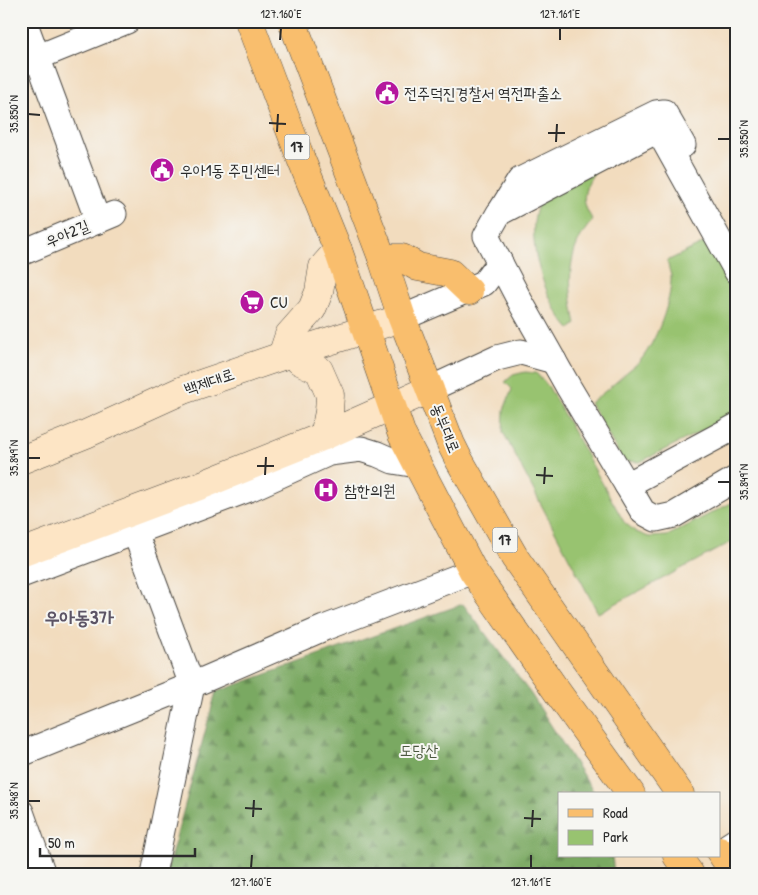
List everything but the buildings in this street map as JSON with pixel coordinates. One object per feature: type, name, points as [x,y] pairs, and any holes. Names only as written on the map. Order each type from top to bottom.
[{"type":"main road","name":"17","points":[[249,21],[301,159],[338,250],[402,435],[473,571],[630,792]]},
{"type":"main road","name":"동부대로","points":[[292,21],[382,258],[402,318],[458,458],[515,558],[679,792]]},
{"type":"main road","points":[[382,258],[402,258],[418,268],[450,273],[469,290]]},
{"type":"main road","points":[[725,847],[735,874]]},
{"type":"main road","points":[[678,858],[690,874]]},
{"type":"street","points":[[24,21],[30,61],[127,21]]},
{"type":"street","name":"우아2길","points":[[21,253],[106,217],[30,61]]},
{"type":"street","points":[[737,244],[664,112],[656,113],[520,180],[486,236],[521,303],[643,512],[656,519],[674,514],[737,478]]},
{"type":"street","points":[[499,213],[658,130],[737,272]]},
{"type":"street","points":[[324,436],[330,395],[319,370],[287,354],[289,335],[312,309],[319,292],[323,267],[338,250]]},
{"type":"street","points":[[402,318],[484,284],[500,262]]},
{"type":"street","name":"백제대로","points":[[21,460],[86,434],[183,390],[287,354],[402,318]]},
{"type":"street","points":[[21,553],[204,484],[324,436],[497,358],[521,352],[554,361]]},
{"type":"street","points":[[627,485],[737,426]]},
{"type":"street","points":[[21,575],[249,489],[329,453],[361,449],[393,462],[418,465]]},
{"type":"street","points":[[204,484],[249,489]]},
{"type":"street","points":[[180,515],[204,484]]},
{"type":"street","points":[[136,532],[192,685],[153,874]]},
{"type":"street","points":[[21,754],[192,685],[324,628],[473,571]]},
{"type":"street","points":[[21,812],[43,874]]},
{"type":"green space","points":[[595,171],[588,183],[585,195],[586,207],[593,220],[577,244],[573,256],[570,282],[576,324],[570,329],[552,303],[539,268],[535,249],[535,215],[540,201]]},
{"type":"green space","points":[[712,239],[737,286],[737,413],[640,462],[623,461],[590,403],[638,362],[652,343],[662,321],[669,297],[671,276],[667,261]]},
{"type":"green space","points":[[525,372],[536,373],[548,386],[624,522],[636,532],[649,537],[667,536],[737,500],[737,539],[598,613],[503,432],[504,410],[512,389],[505,382],[513,375]]},
{"type":"green space","name":"도당산","points":[[463,604],[531,694],[594,792],[558,792],[558,858],[612,858],[614,874],[166,874],[216,692]]},
{"type":"place","name":"전주덕진경찰서 역전파출소","points":[[387,93]]},
{"type":"place","name":"우아1동 주민센터","points":[[162,170]]},
{"type":"place","name":"CU","points":[[252,302]]},
{"type":"place","name":"참한의원","points":[[326,490]]},
{"type":"district","name":"우아동3가","points":[[79,617]]}]
